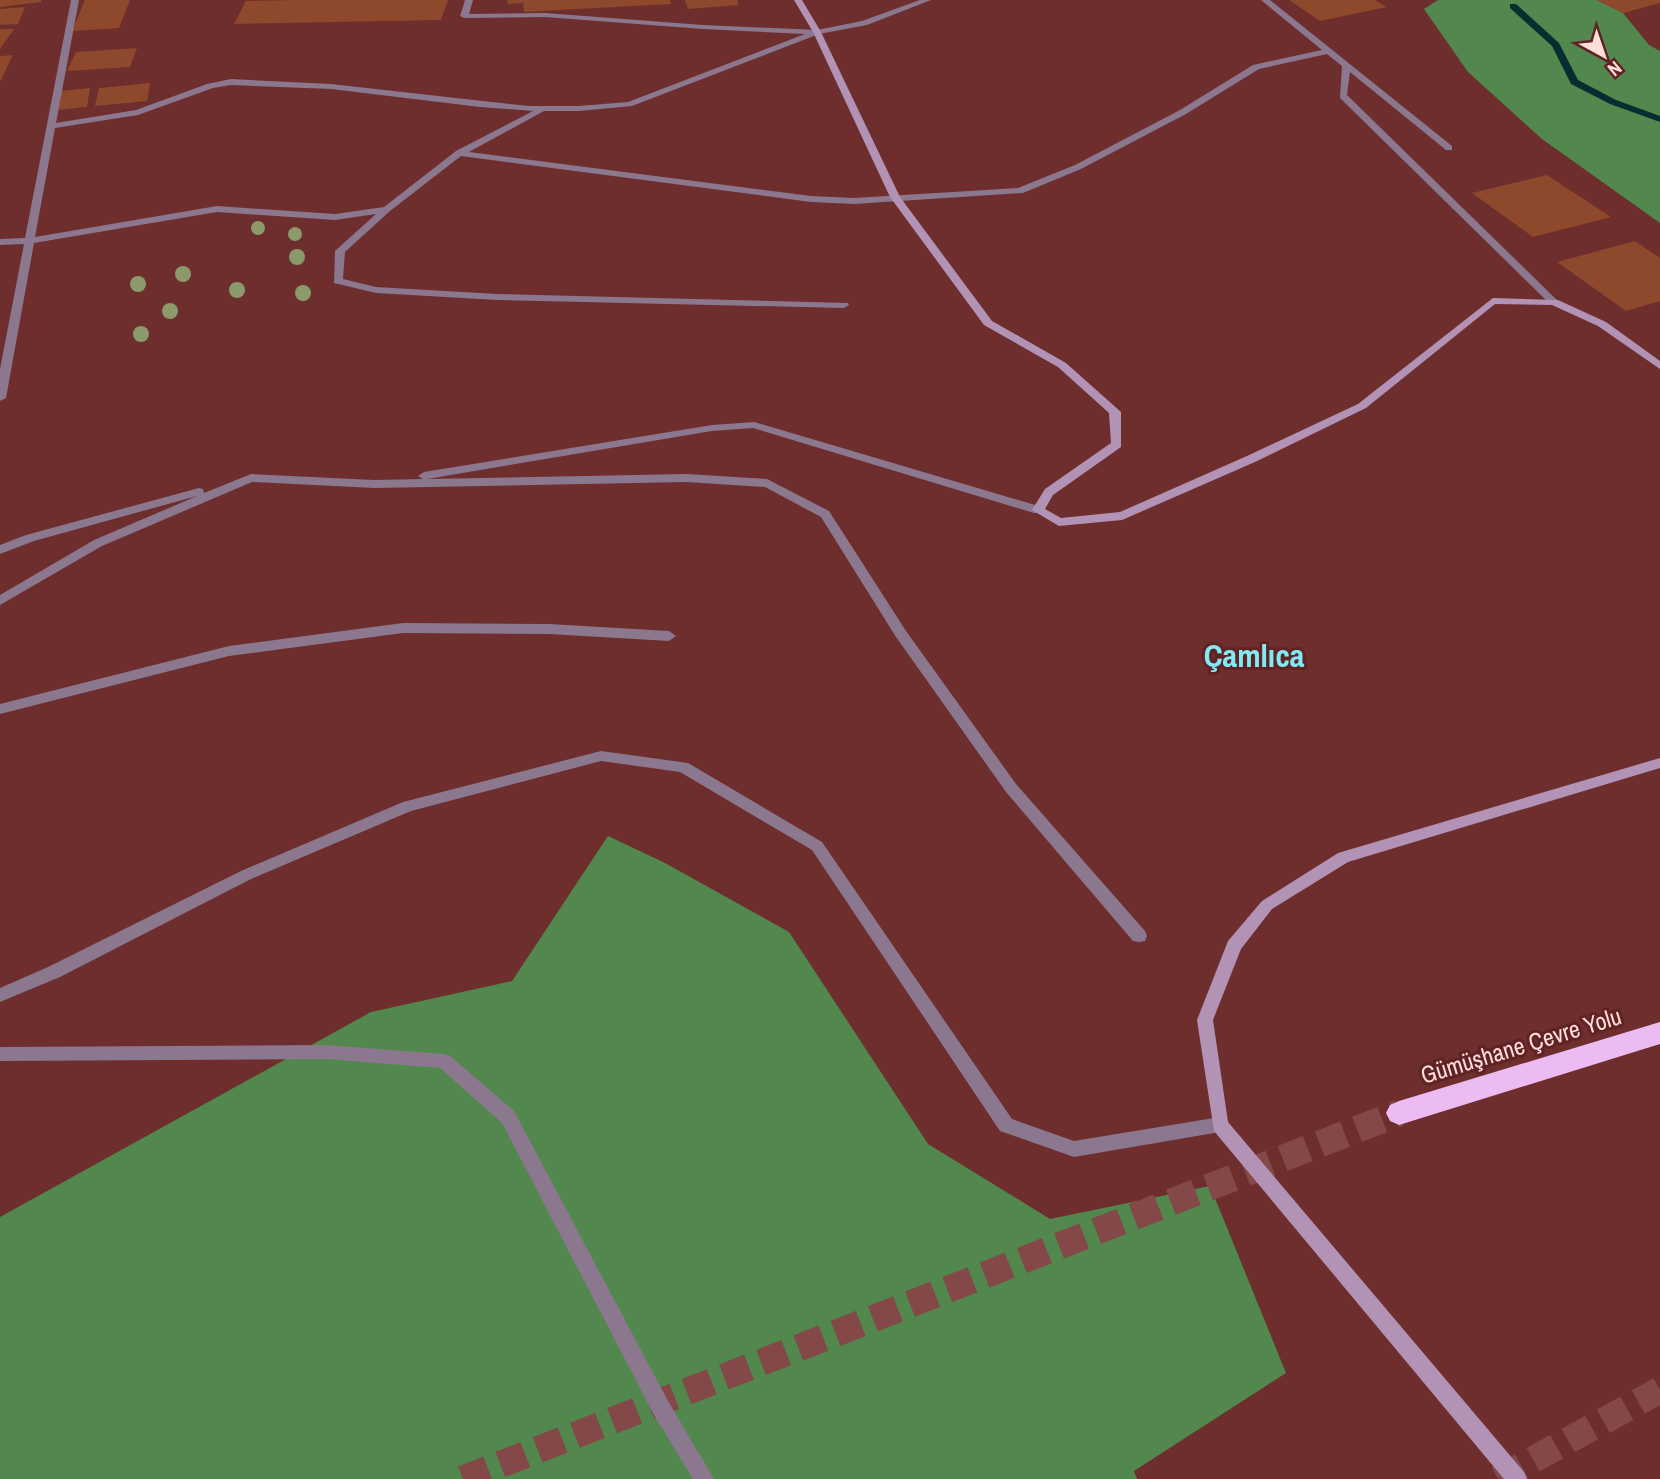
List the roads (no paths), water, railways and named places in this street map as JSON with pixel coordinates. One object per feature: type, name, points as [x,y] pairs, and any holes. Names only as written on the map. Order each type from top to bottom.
[{"type":"highway","name":"Gümüşhane Çevre Yolu","points":[[1399,1113],[1660,1033]]},
{"type":"street","points":[[0,398],[75,0]]},
{"type":"street","points":[[469,0],[464,16],[545,15],[703,27],[817,32]]},
{"type":"street","points":[[798,0],[817,32],[895,197],[988,323],[1062,365],[1115,412],[1117,444],[1049,492],[1038,510]]},
{"type":"street","points":[[51,126],[121,117],[227,82],[274,82],[357,88],[541,110],[598,109],[629,104],[817,32],[864,23],[927,0]]},
{"type":"street","points":[[1265,0],[1449,148]]},
{"type":"street","points":[[459,153],[811,199],[854,201],[1020,191],[1078,167],[1183,112],[1256,67],[1328,51]]},
{"type":"street","points":[[1346,66],[1343,96],[1554,302],[1602,324],[1660,366]]},
{"type":"street","points":[[541,110],[459,153],[387,209],[340,251],[338,281],[376,290],[497,297],[845,305]]},
{"type":"street","points":[[0,242],[28,241],[216,209],[335,217],[387,209]]},
{"type":"street","points":[[374,484],[712,428],[754,425],[1038,510],[1059,522],[1122,516],[1362,406],[1493,300],[1554,302]]},
{"type":"street","points":[[0,601],[98,543],[251,478]]},
{"type":"street","points":[[0,550],[30,538],[251,478],[374,484],[686,478],[767,483],[825,514],[901,634],[1011,788],[1139,936]]},
{"type":"street","points":[[0,709],[229,651],[403,628],[549,629],[669,636]]},
{"type":"street","points":[[0,995],[54,972],[246,875],[408,806],[601,755],[683,766],[817,846],[1006,1125],[1073,1149],[1220,1125]]},
{"type":"street","points":[[1517,1479],[1220,1125],[1205,1020],[1234,946],[1267,905],[1343,857],[1660,763]]},
{"type":"street","points":[[0,1054],[327,1052],[444,1060],[508,1117],[661,1408],[704,1479]]},
{"type":"waterway","points":[[1513,6],[1556,45],[1574,82],[1613,102],[1660,119]]},
{"type":"tunnel","points":[[463,1479],[1399,1113]]},
{"type":"tunnel","points":[[1498,1479],[1660,1390]]},
{"type":"district","name":"Çamlıca","points":[[1254,656]]}]
